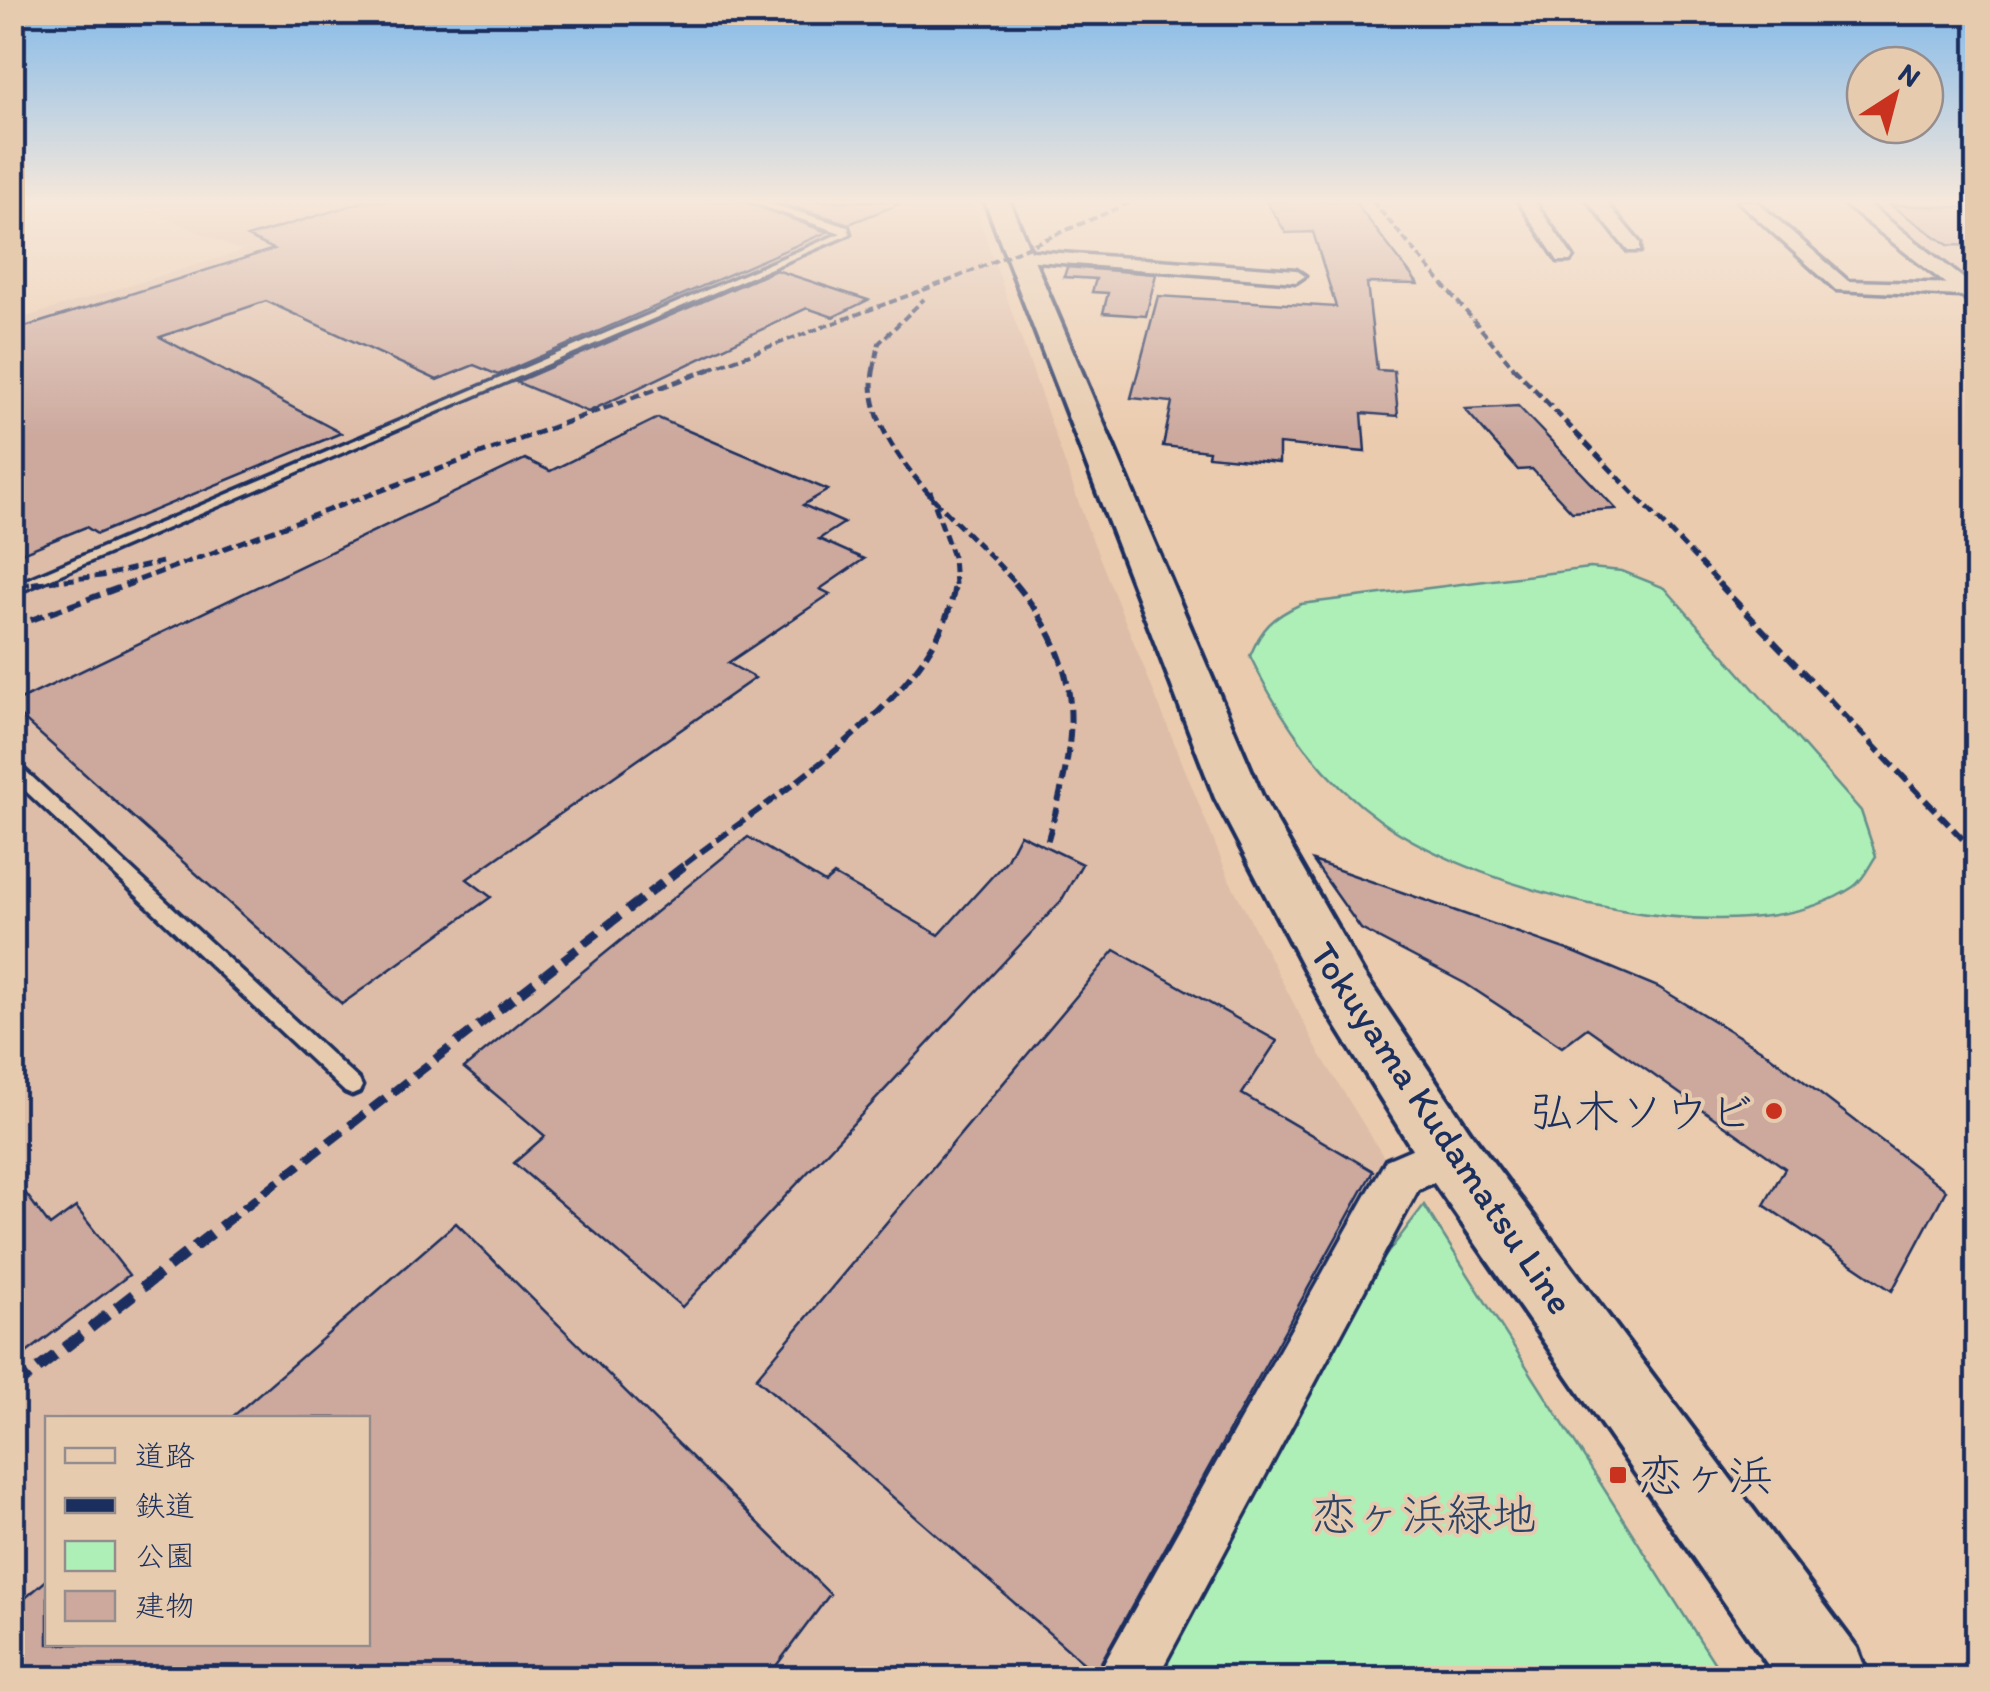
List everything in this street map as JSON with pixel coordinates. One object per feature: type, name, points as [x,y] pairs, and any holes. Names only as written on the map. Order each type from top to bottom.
[{"type":"main road","name":"Tokuyama Kudamatsu Line","points":[[1029,280],[1239,798],[1343,988],[1449,1152],[1827,1678]]},
{"type":"street","points":[[1837,280],[1844,286],[1969,296]]},
{"type":"street","points":[[1949,280],[1969,296]]},
{"type":"street","points":[[1126,1678],[1402,1175],[1449,1152]]},
{"type":"lane","points":[[12,592],[739,280]]},
{"type":"lane","points":[[12,768],[352,1086]]},
{"type":"shaded area","points":[[147,280],[1001,280],[1088,529],[1230,881],[1320,1054],[1385,1159],[1102,1678],[13,1678],[13,321]]},
{"type":"shaded area","points":[[1961,280],[1977,280],[1977,292]]},
{"type":"green space","points":[[1590,568],[1622,571],[1665,588],[1861,811],[1876,856],[1857,884],[1806,908],[1747,918],[1682,918],[1614,909],[1482,872],[1426,848],[1381,821],[1339,786],[1289,726],[1250,656],[1270,624],[1301,604]]},
{"type":"green space","name":"恋ヶ浜緑地","points":[[1424,1205],[1724,1678],[1153,1678],[1349,1304]]},
{"type":"building","points":[[175,280],[717,280],[498,375],[474,365],[437,380],[266,301],[160,337],[341,433],[97,534],[86,527],[12,557],[12,331]]},
{"type":"building","points":[[753,280],[806,280],[868,300],[833,317],[807,308],[588,412],[516,382]]},
{"type":"building","points":[[1096,280],[1155,280],[1146,316],[1103,313],[1108,293],[1092,292]]},
{"type":"building","points":[[1328,280],[1415,280],[1418,284],[1367,283],[1377,370],[1394,371],[1398,416],[1362,413],[1365,452],[1279,444],[1279,463],[1208,456],[1209,451],[1163,446],[1172,402],[1131,398],[1158,296],[1336,307]]},
{"type":"building","points":[[1518,406],[1616,509],[1572,512],[1532,469],[1518,470],[1465,409]]},
{"type":"building","points":[[658,418],[828,490],[803,505],[844,523],[819,539],[864,559],[820,589],[830,594],[728,663],[755,678],[467,879],[491,897],[342,1004],[12,709],[12,704],[525,459],[550,471]]},
{"type":"building","points":[[1020,834],[1082,864],[1061,901],[682,1307],[514,1163],[545,1136],[464,1068],[748,837],[825,883],[834,875],[939,935],[1006,861]]},
{"type":"building","name":"弘木ソウビ","points":[[1313,861],[1576,953],[1658,987],[1768,1054],[1946,1190],[1892,1291],[1764,1205],[1785,1168],[1587,1028],[1562,1047],[1466,984],[1361,929]]},
{"type":"building","points":[[1115,950],[1277,1041],[1242,1094],[1373,1171],[1095,1673],[756,1378]]},
{"type":"building","points":[[12,1175],[50,1226],[76,1207],[129,1275],[12,1364]]},
{"type":"building","points":[[456,1223],[830,1594],[767,1678],[12,1678],[12,1609],[45,1582],[45,1646],[370,1646],[370,1416],[233,1416]]},
{"type":"railway","points":[[709,369],[951,280]]},
{"type":"railway","points":[[1439,280],[1515,369]]},
{"type":"railway","points":[[874,369],[879,343],[924,299]]},
{"type":"railway","points":[[125,585],[716,367]]},
{"type":"railway","points":[[874,367],[873,397],[882,427],[899,456],[932,497]]},
{"type":"railway","points":[[1513,367],[1721,585]]},
{"type":"railway","points":[[930,491],[932,497]]},
{"type":"railway","points":[[932,497],[1017,585]]},
{"type":"railway","points":[[932,497],[953,557],[955,583]]},
{"type":"railway","points":[[20,585],[101,576],[162,562]]},
{"type":"railway","points":[[12,586],[43,583]]},
{"type":"railway","points":[[12,627],[132,583]]},
{"type":"railway","points":[[685,864],[805,775],[887,703],[920,664],[943,624],[955,583]]},
{"type":"railway","points":[[1015,583],[1056,647],[1070,708],[1065,772],[1046,846]]},
{"type":"railway","points":[[1718,583],[1978,855]]},
{"type":"railway","points":[[222,1225],[689,862]]},
{"type":"railway","points":[[12,1389],[225,1223]]},
{"type":"place","name":"弘木ソウビ","points":[[1774,1111]]},
{"type":"place","name":"恋ヶ浜","points":[[1618,1475]]}]
